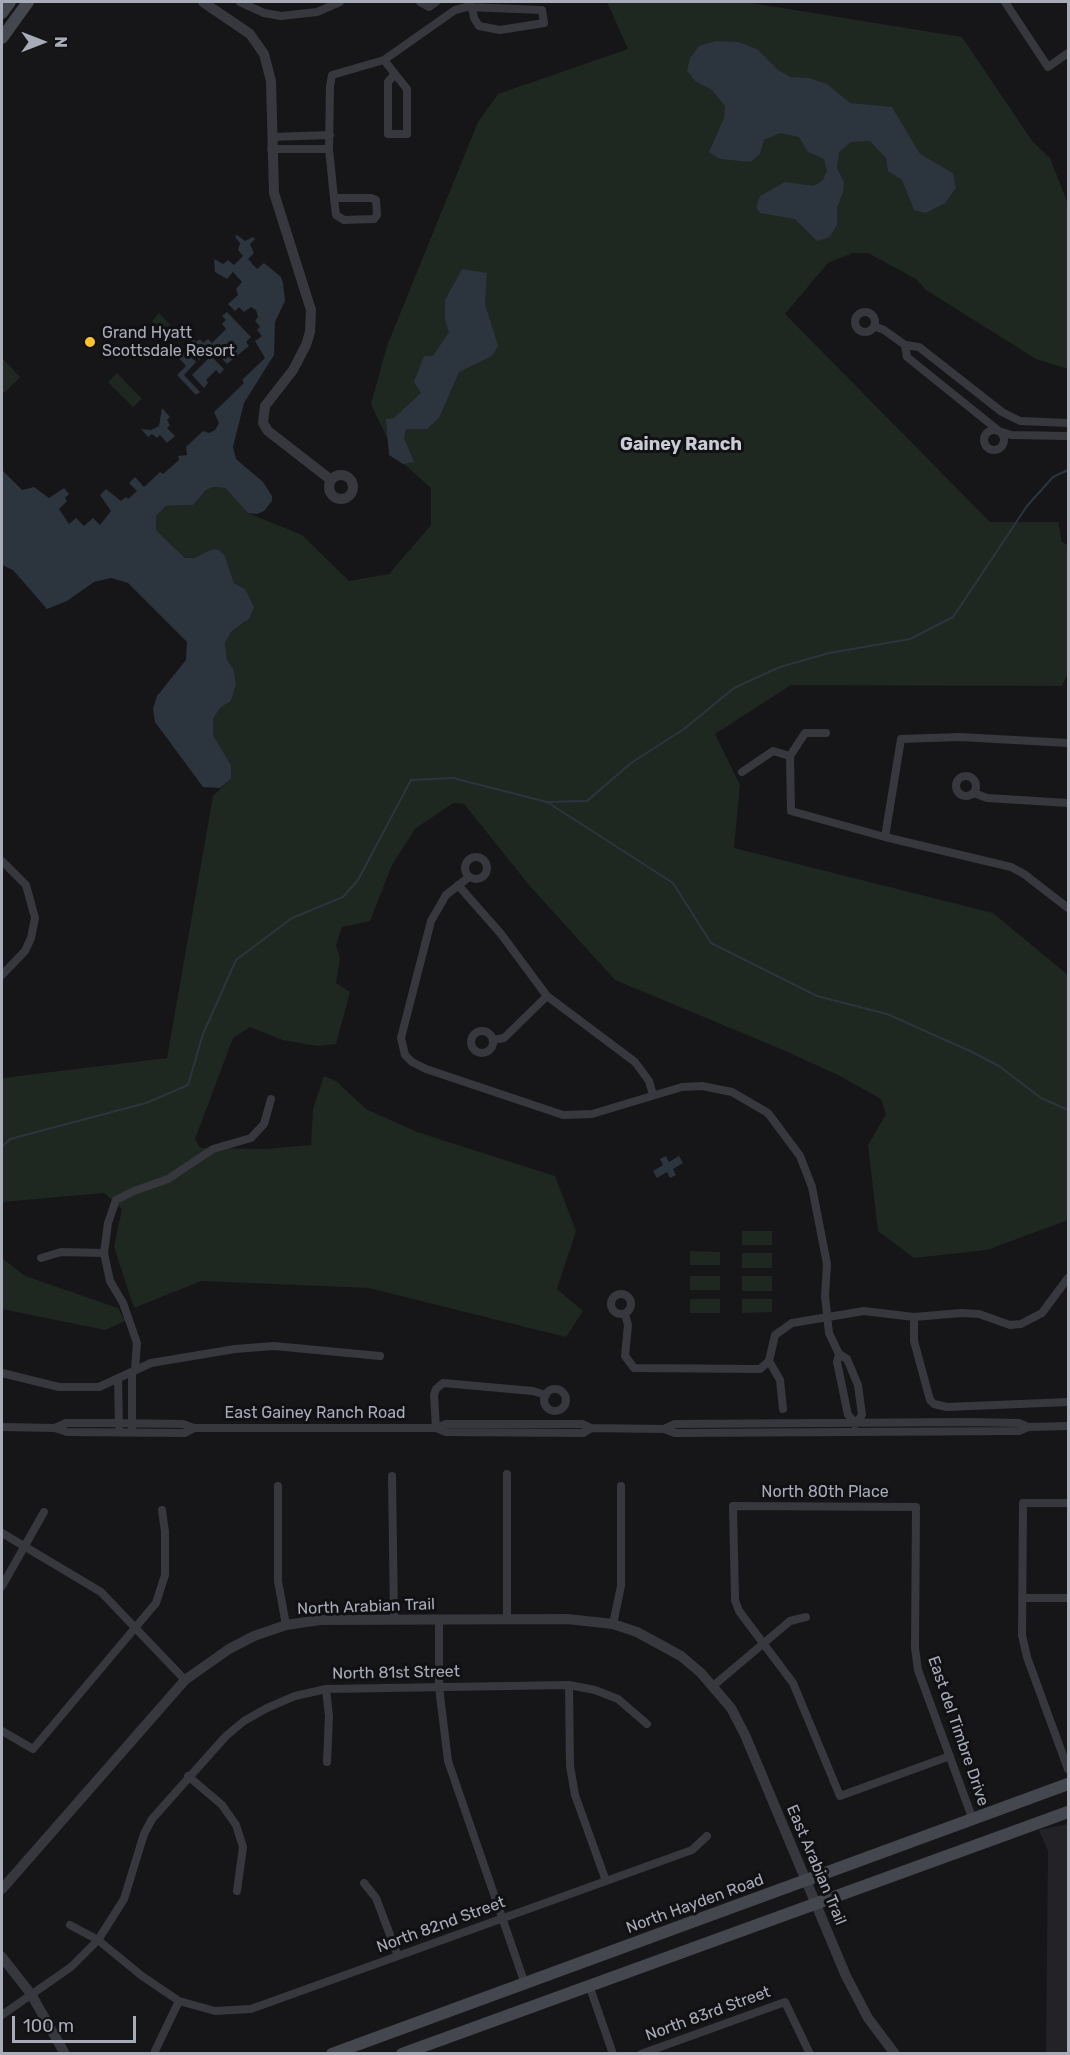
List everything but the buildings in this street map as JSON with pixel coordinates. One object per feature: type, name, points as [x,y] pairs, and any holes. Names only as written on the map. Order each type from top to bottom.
[{"type":"main road","points":[[2,13],[10,2]]},
{"type":"main road","points":[[2,38],[28,2]]},
{"type":"main road","name":"North Hayden Road","points":[[332,2054],[1068,1784]]},
{"type":"main road","points":[[402,2054],[1068,1812]]},
{"type":"street","points":[[196,2],[215,10]]},
{"type":"street","points":[[203,2],[250,34],[264,54],[271,81],[271,149],[276,201],[308,296],[310,332],[293,370],[265,406],[263,423],[268,431],[331,480]]},
{"type":"street","points":[[240,2],[264,13],[290,16],[317,12],[339,2]]},
{"type":"street","points":[[420,2],[429,7],[436,2]]},
{"type":"street","points":[[1005,2],[1048,67],[1068,53]]},
{"type":"street","points":[[334,198],[371,198],[376,200],[377,215],[374,219],[344,220],[336,215],[334,198],[330,149],[332,75],[384,60],[455,10],[472,7],[542,10],[544,24],[500,30],[479,26],[472,7]]},
{"type":"street","points":[[384,60],[407,89],[407,134],[388,134],[388,82],[394,74]]},
{"type":"street","points":[[272,137],[330,135]]},
{"type":"street","points":[[271,149],[330,149]]},
{"type":"street","points":[[874,326],[884,330],[904,345],[919,347],[1002,412],[1020,421],[1068,423]]},
{"type":"street","points":[[904,345],[907,357],[995,428],[1011,435],[1068,436]]},
{"type":"street","points":[[950,393],[961,381]]},
{"type":"street","points":[[995,428],[1002,412]]},
{"type":"street","points":[[1054,423],[1055,436]]},
{"type":"street","points":[[826,733],[805,734],[790,756],[791,811],[885,837],[1011,867],[1024,874],[1068,908]]},
{"type":"street","points":[[885,837],[901,739],[960,737],[1068,743]]},
{"type":"street","points":[[742,772],[773,751],[790,756]]},
{"type":"street","points":[[974,793],[987,798],[1068,803]]},
{"type":"street","points":[[2,861],[26,885],[32,901],[33,928],[25,951],[2,975]]},
{"type":"street","points":[[469,877],[438,905],[431,921],[401,1038],[405,1055],[412,1062],[426,1069],[563,1115],[592,1114],[682,1087],[702,1086],[732,1092],[768,1113],[790,1139],[805,1166],[812,1187],[826,1264],[829,1333],[839,1354],[847,1359],[858,1385],[862,1415],[855,1426],[848,1415],[837,1362],[839,1354]]},
{"type":"street","points":[[458,885],[501,934],[547,996],[635,1062],[649,1081],[653,1095]]},
{"type":"street","points":[[493,1040],[504,1038],[547,996]]},
{"type":"street","points":[[132,1428],[137,1343],[123,1303],[110,1281],[104,1253],[108,1223],[116,1200],[168,1179],[213,1149],[251,1138],[264,1124],[271,1099]]},
{"type":"street","points":[[41,1258],[61,1252],[104,1253]]},
{"type":"street","points":[[625,1314],[628,1325],[626,1356],[634,1368],[760,1369],[769,1361],[775,1335],[792,1323],[864,1311],[914,1317],[961,1313],[1021,1324],[1042,1313],[1068,1278]]},
{"type":"street","points":[[914,1317],[914,1341],[930,1400],[934,1404],[947,1407],[1068,1402]]},
{"type":"street","points":[[2,1373],[59,1387],[99,1387],[134,1371],[172,1359],[274,1346],[380,1356]]},
{"type":"street","points":[[769,1361],[780,1380],[783,1409]]},
{"type":"street","points":[[118,1379],[118,1428]]},
{"type":"street","points":[[436,1428],[434,1395],[436,1389],[443,1383],[533,1390],[546,1395]]},
{"type":"street","name":"East Gainey Ranch Road","points":[[2,1427],[55,1428],[67,1432],[132,1428],[184,1432],[194,1428],[436,1428],[446,1424],[505,1428],[582,1424],[591,1428],[664,1429],[675,1433],[855,1426],[1019,1431],[1028,1427],[1068,1426]]},
{"type":"street","points":[[507,1474],[507,1619]]},
{"type":"street","points":[[392,1476],[394,1618]]},
{"type":"street","points":[[278,1486],[278,1581],[285,1625]]},
{"type":"street","points":[[613,1624],[621,1586],[621,1486]]},
{"type":"street","points":[[1068,1503],[1023,1503],[1022,1598],[1022,1635],[1027,1657],[1068,1768]]},
{"type":"street","name":"North 80th Place","points":[[764,1643],[739,1611],[735,1600],[733,1506],[916,1507]]},
{"type":"street","name":"East del Timbre Drive","points":[[916,1507],[915,1648],[918,1670],[973,1820]]},
{"type":"street","points":[[2,1731],[33,1749],[156,1604],[165,1575],[165,1532],[162,1510]]},
{"type":"street","points":[[2,1586],[44,1512]]},
{"type":"street","points":[[2,1533],[101,1592],[185,1680]]},
{"type":"street","points":[[1022,1598],[1068,1598]]},
{"type":"street","points":[[713,1686],[790,1621],[806,1617]]},
{"type":"street","name":"North Arabian Trail","points":[[2,1889],[185,1680],[229,1649],[285,1625],[320,1620],[394,1618],[580,1619],[613,1624],[669,1647],[713,1686]]},
{"type":"street","points":[[439,1619],[440,1687],[444,1740],[454,1784],[525,1984]]},
{"type":"street","points":[[764,1643],[794,1683],[840,1796],[950,1756]]},
{"type":"street","points":[[569,1685],[570,1766],[575,1796],[606,1881]]},
{"type":"street","name":"North 81st Street","points":[[2,2015],[70,1967],[98,1940],[124,1899],[144,1834],[152,1819],[188,1776],[244,1721],[295,1696],[326,1689],[569,1685],[595,1690],[618,1699],[647,1724]]},
{"type":"street","name":"East Arabian Trail","points":[[713,1686],[731,1708],[745,1734],[861,2006],[895,2054]]},
{"type":"street","points":[[326,1689],[329,1716],[327,1762]]},
{"type":"street","points":[[188,1776],[222,1805],[236,1825],[243,1847],[237,1892]]},
{"type":"street","name":"North 82nd Street","points":[[70,1925],[98,1940],[142,1977],[179,2001],[214,2011],[251,2009],[692,1850],[707,1836]]},
{"type":"street","points":[[364,1883],[376,1898],[398,1956]]},
{"type":"street","points":[[2,1957],[31,1994],[65,2054]]},
{"type":"street","points":[[589,1985],[614,2054]]},
{"type":"street","points":[[155,2051],[179,2001]]},
{"type":"street","name":"North 83rd Street","points":[[641,2054],[785,2002],[810,2054]]},
{"type":"shaded area","points":[[607,2],[745,2],[962,37],[1033,142],[1050,158],[1068,204],[1068,369],[1036,359],[926,290],[916,279],[868,253],[853,253],[828,263],[785,314],[990,522],[1058,522],[1062,542],[1068,545],[1068,673],[1062,686],[791,685],[715,734],[740,785],[734,848],[993,913],[1068,975],[1068,1220],[987,1250],[914,1258],[878,1231],[868,1145],[886,1114],[881,1099],[838,1075],[783,1050],[615,980],[529,885],[464,804],[453,803],[415,829],[392,865],[370,921],[342,927],[336,945],[340,958],[336,983],[350,992],[336,1044],[317,1046],[283,1040],[250,1027],[233,1038],[195,1139],[200,1148],[266,1149],[311,1145],[313,1109],[324,1076],[336,1081],[366,1109],[417,1132],[555,1176],[576,1231],[557,1289],[583,1311],[566,1337],[369,1288],[201,1281],[134,1308],[114,1247],[122,1209],[104,1193],[2,1202],[2,1078],[167,1058],[213,796],[231,779],[231,765],[213,735],[213,719],[220,708],[231,701],[233,668],[227,660],[225,643],[231,632],[246,622],[245,589],[234,583],[225,556],[185,558],[156,530],[156,516],[166,506],[193,505],[206,490],[214,487],[225,488],[248,513],[302,535],[349,581],[389,574],[431,525],[431,488],[396,457],[371,404],[387,346],[478,122],[498,94],[628,49]]},
{"type":"shaded area","points":[[716,41],[738,42],[757,49],[778,70],[791,77],[809,78],[827,84],[850,103],[892,107],[920,154],[953,173],[956,188],[945,203],[926,213],[914,210],[902,180],[888,171],[886,158],[870,141],[851,142],[839,152],[837,168],[844,182],[843,192],[837,208],[837,225],[830,237],[817,241],[795,219],[760,213],[756,207],[760,196],[785,182],[814,186],[823,180],[827,171],[824,159],[808,152],[799,137],[780,133],[764,140],[760,154],[751,162],[720,159],[709,152],[724,118],[725,106],[712,90],[695,81],[687,71],[690,58],[699,46]]},
{"type":"shaded area","points":[[237,235],[245,241],[253,237],[255,239],[250,244],[254,253],[248,259],[257,269],[264,263],[281,277],[283,283],[285,301],[275,322],[274,355],[244,403],[233,447],[236,459],[263,482],[272,496],[272,501],[264,511],[257,514],[248,513],[225,488],[214,487],[206,490],[193,505],[166,506],[156,516],[156,530],[185,558],[194,558],[213,549],[219,550],[225,556],[234,583],[245,589],[254,607],[249,619],[231,632],[225,643],[227,660],[233,668],[236,684],[231,701],[220,708],[213,719],[213,735],[231,765],[231,779],[220,788],[203,787],[155,722],[153,709],[157,696],[186,660],[187,642],[128,583],[111,578],[94,582],[67,601],[47,609],[13,570],[2,565],[2,470],[22,490],[34,487],[49,498],[64,488],[69,494],[65,498],[67,501],[59,509],[69,524],[76,518],[84,526],[93,518],[100,525],[111,511],[100,495],[106,489],[121,501],[126,497],[128,499],[137,491],[129,483],[135,477],[144,487],[160,472],[163,474],[179,460],[178,456],[187,455],[186,447],[203,431],[209,433],[215,430],[219,423],[214,412],[244,383],[242,380],[265,358],[255,341],[262,336],[257,330],[260,327],[255,321],[258,317],[256,310],[251,307],[244,312],[239,307],[235,311],[228,304],[238,295],[236,289],[242,282],[233,272],[227,279],[215,272],[214,259],[223,264],[228,260],[234,265],[243,256],[238,250],[240,243],[235,237]]},
{"type":"shaded area","points":[[462,269],[487,273],[485,304],[498,346],[492,356],[459,372],[439,418],[427,429],[406,429],[404,438],[414,462],[403,464],[389,455],[386,419],[394,418],[421,393],[414,382],[424,356],[433,356],[449,332],[445,320],[445,300]]},
{"type":"shaded area","points":[[227,312],[251,337],[246,342],[249,346],[227,364],[212,348],[199,360],[190,351],[189,341],[192,338],[196,342],[200,339],[203,343],[208,339],[212,343],[226,329],[222,324],[226,320],[222,316]]},
{"type":"shaded area","points":[[159,313],[178,333],[170,341],[152,321]]},
{"type":"shaded area","points":[[177,352],[187,353],[196,362],[184,375],[200,392],[196,395],[177,375],[186,366],[175,354]]},
{"type":"shaded area","points":[[211,356],[224,369],[220,374],[216,370],[206,380],[208,383],[204,388],[192,375]]},
{"type":"shaded area","points":[[2,358],[20,377],[4,393],[2,390]]},
{"type":"shaded area","points":[[117,373],[142,399],[133,407],[108,382]]},
{"type":"shaded area","points":[[162,408],[170,417],[167,420],[170,425],[167,428],[175,436],[167,443],[160,435],[157,438],[152,434],[148,437],[141,429],[151,430],[159,426]]},
{"type":"shaded area","points":[[666,1156],[669,1162],[679,1156],[683,1163],[673,1169],[676,1175],[670,1178],[667,1172],[657,1178],[653,1171],[663,1165],[660,1159]]},
{"type":"shaded area","points":[[742,1231],[772,1231],[772,1245],[742,1245]]},
{"type":"shaded area","points":[[690,1251],[720,1252],[720,1265],[690,1265]]},
{"type":"shaded area","points":[[742,1253],[772,1253],[772,1268],[742,1268]]},
{"type":"shaded area","points":[[2,1258],[25,1276],[118,1308],[125,1321],[105,1330],[2,1309]]},
{"type":"shaded area","points":[[690,1276],[720,1276],[720,1290],[690,1290]]},
{"type":"shaded area","points":[[742,1276],[772,1276],[772,1291],[742,1291]]},
{"type":"shaded area","points":[[690,1299],[720,1299],[720,1313],[690,1313]]},
{"type":"shaded area","points":[[742,1299],[772,1299],[772,1312],[742,1313]]},
{"type":"shaded area","points":[[1068,1824],[1068,2053],[1046,2053],[1048,1851],[1039,1830]]},
{"type":"waterway","points":[[2,1147],[10,1139],[146,1103],[188,1085],[203,1034],[236,960],[292,918],[343,897],[358,880],[411,780],[453,778],[547,802],[587,801],[631,763],[684,729],[734,688],[780,667],[829,653],[910,639],[953,617],[1027,506],[1053,477],[1068,470]]},
{"type":"waterway","points":[[547,802],[673,883],[711,943],[817,996],[887,1014],[970,1051],[999,1066],[1041,1098],[1068,1110]]},
{"type":"place","name":"Grand Hyatt Scottsdale Resort","points":[[90,342]]},
{"type":"district","name":"Gainey Ranch","points":[[681,445]]}]
